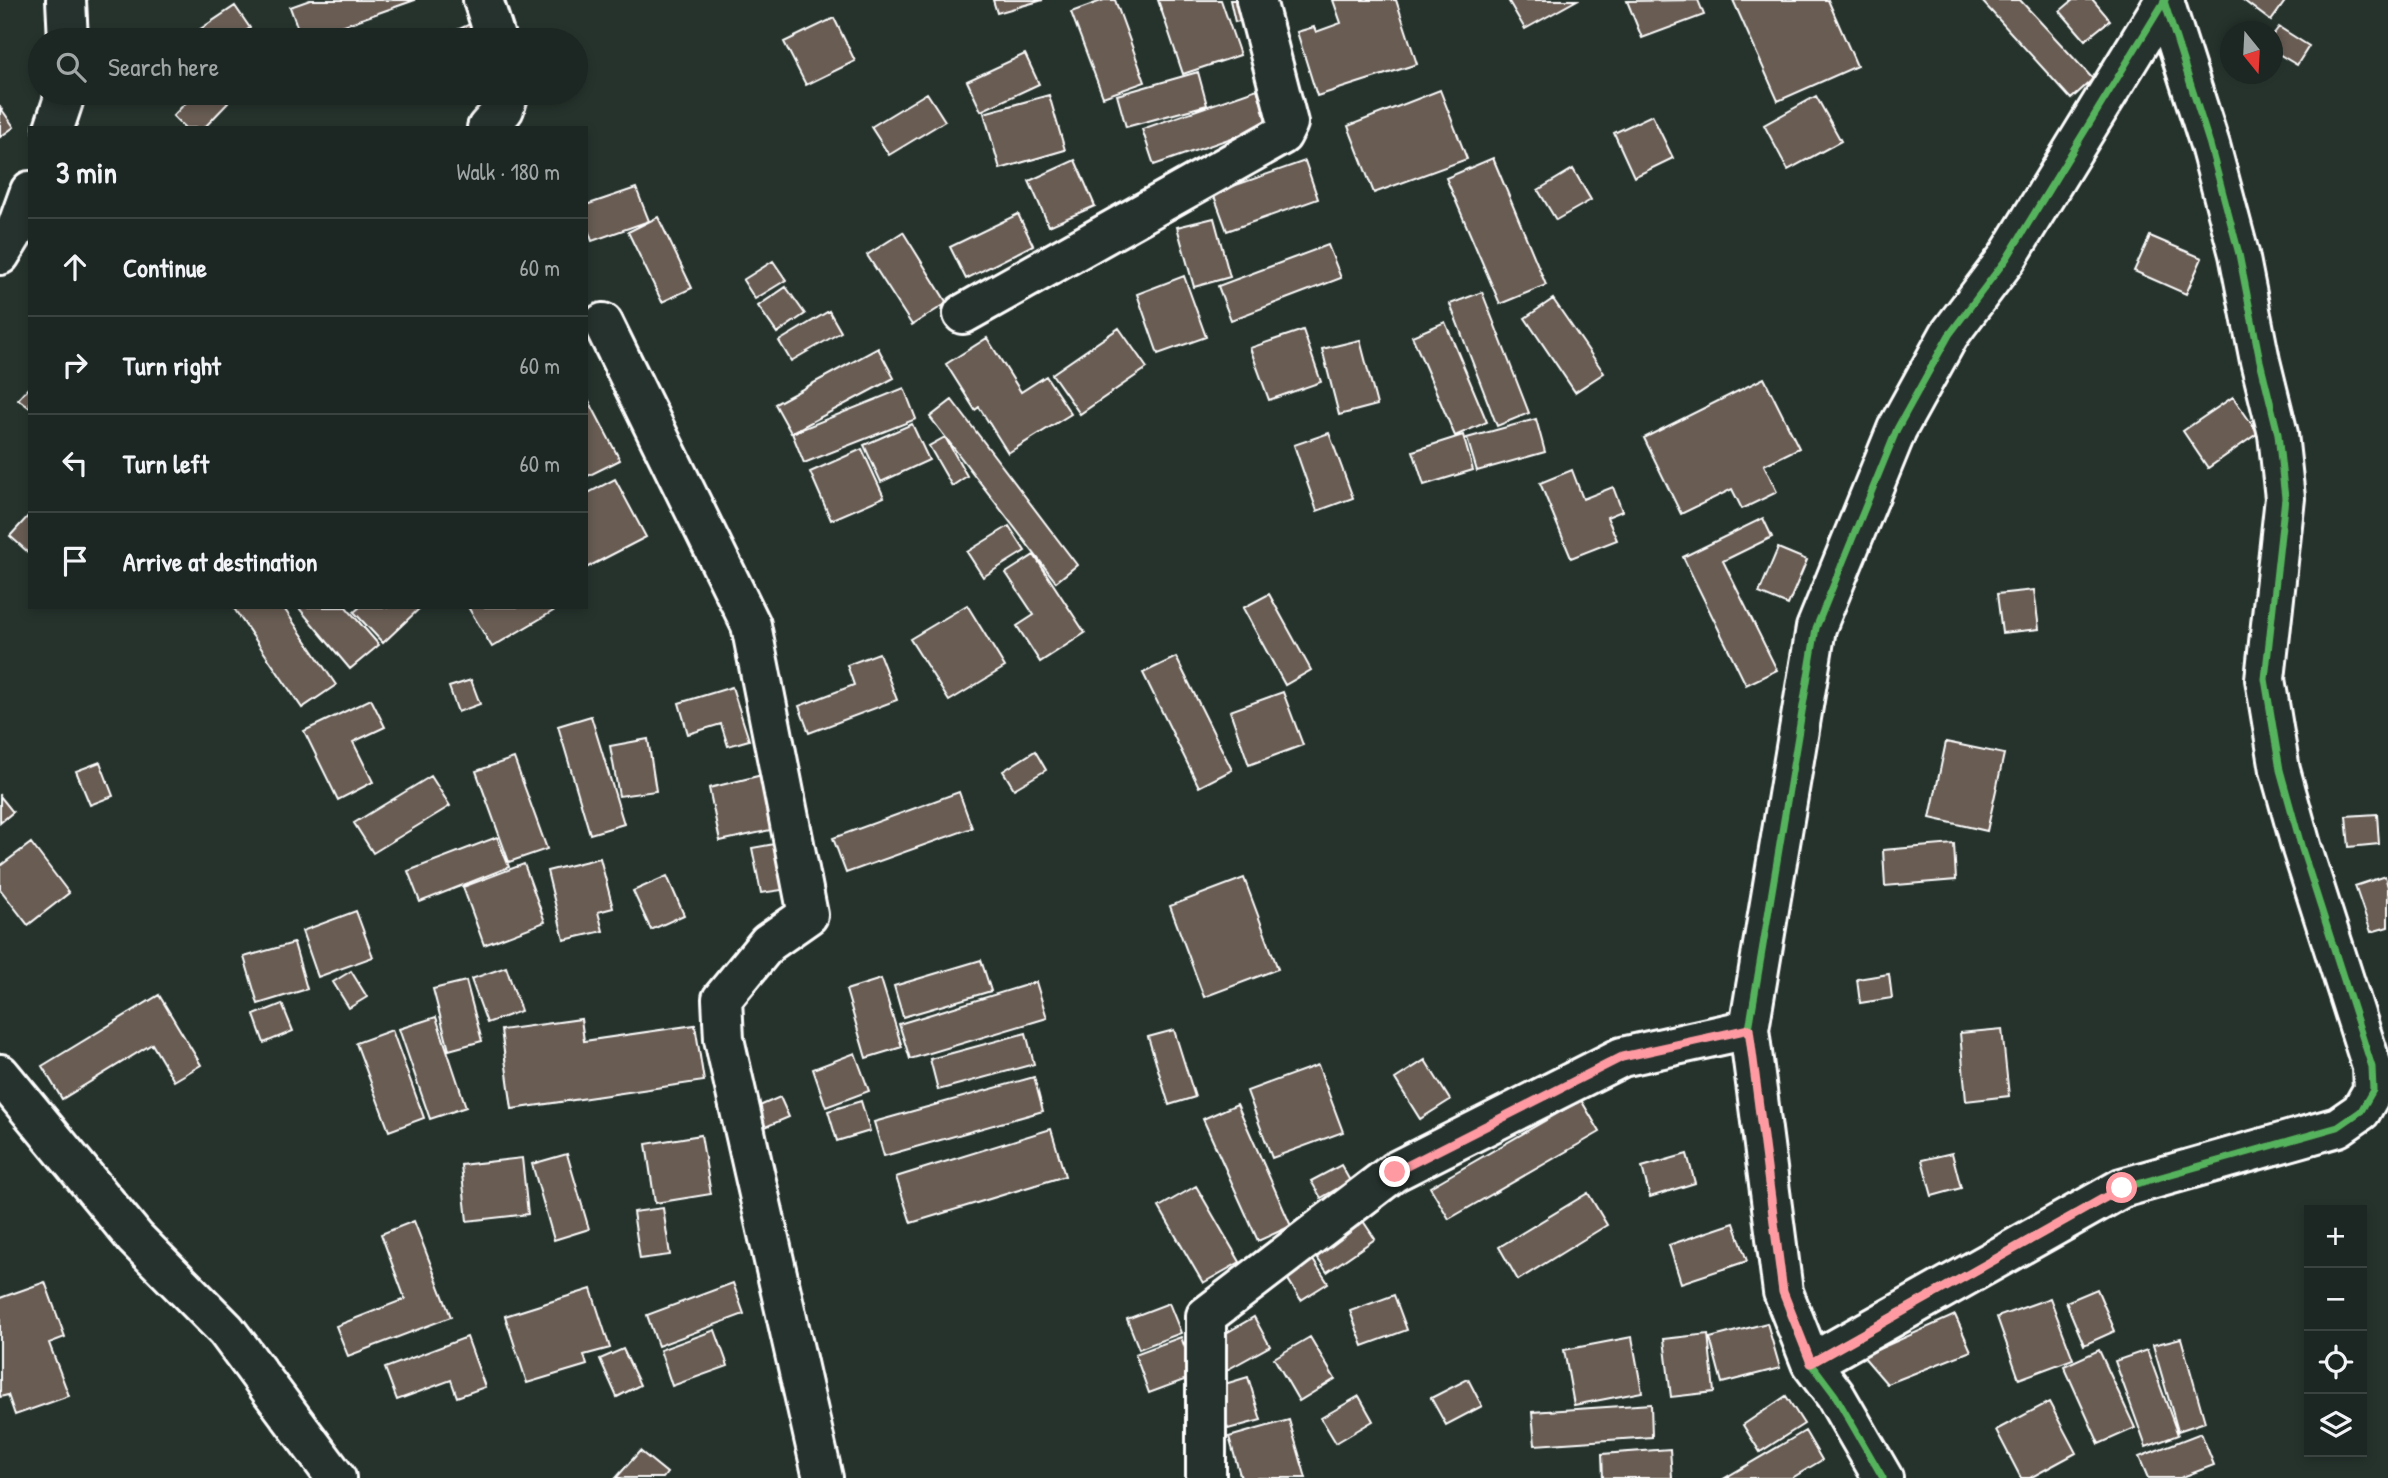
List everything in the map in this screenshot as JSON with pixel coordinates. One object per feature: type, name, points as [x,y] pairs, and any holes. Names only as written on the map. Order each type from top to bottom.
[{"type":"street","points":[[66,0],[67,28]]},
{"type":"street","points":[[483,0],[492,28]]},
{"type":"street","points":[[963,314],[1282,135],[1288,123],[1256,0]]},
{"type":"street","points":[[1883,1478],[1835,1395],[1811,1363],[1783,1292],[1749,1029],[1816,628],[1897,429],[1949,335],[2007,258],[2164,1]]},
{"type":"street","points":[[1811,1363],[2122,1188],[2338,1127],[2361,1111],[2373,1090],[2372,1067],[2302,849],[2280,770],[2265,679],[2285,498],[2278,434],[2260,361],[2239,254],[2210,145],[2164,1]]},
{"type":"street","points":[[55,126],[63,105]]},
{"type":"street","points":[[489,126],[505,105]]},
{"type":"street","points":[[0,255],[17,227],[28,197]]},
{"type":"street","points":[[603,323],[751,625],[808,915],[768,943],[722,999],[724,1039],[823,1478]]},
{"type":"street","points":[[1206,1478],[1206,1316],[1395,1172],[1622,1057],[1749,1029]]},
{"type":"street","points":[[0,1074],[135,1238],[226,1330],[336,1478]]},
{"type":"building","points":[[310,0],[415,0],[336,28],[298,28],[290,7]]},
{"type":"building","points":[[993,0],[1043,0],[997,13]]},
{"type":"building","points":[[1104,0],[1115,0],[1145,82],[1103,97],[1071,12]]},
{"type":"building","points":[[1158,0],[1221,0],[1240,55],[1183,74]]},
{"type":"building","points":[[1230,0],[1252,0],[1256,17],[1235,22]]},
{"type":"building","points":[[1333,0],[1396,0],[1417,64],[1317,96],[1297,32],[1314,27],[1316,32],[1341,23]]},
{"type":"building","points":[[1508,0],[1577,0],[1525,29]]},
{"type":"building","points":[[1698,0],[1704,15],[1642,38],[1627,1]]},
{"type":"building","points":[[1733,0],[1828,0],[1857,66],[1778,101]]},
{"type":"building","points":[[1981,0],[2020,0],[2093,79],[2071,99]]},
{"type":"building","points":[[2073,0],[2093,0],[2110,20],[2085,40],[2060,11]]},
{"type":"building","points":[[2243,0],[2286,0],[2271,21]]},
{"type":"building","points":[[235,6],[250,28],[202,28]]},
{"type":"building","points":[[834,18],[855,61],[806,85],[784,42]]},
{"type":"building","points":[[2283,30],[2309,46],[2297,65],[2283,57]]},
{"type":"building","points":[[1025,54],[1039,84],[981,111],[967,81]]},
{"type":"building","points":[[1198,72],[1207,105],[1126,127],[1117,95]]},
{"type":"building","points":[[1257,89],[1269,125],[1154,165],[1142,129]]},
{"type":"building","points":[[1440,90],[1467,159],[1374,193],[1348,126]]},
{"type":"building","points":[[927,93],[945,121],[889,155],[871,127]]},
{"type":"building","points":[[1049,95],[1065,150],[1000,169],[984,113]]},
{"type":"building","points":[[1816,96],[1841,141],[1788,170],[1764,125]]},
{"type":"building","points":[[184,105],[226,105],[206,126],[183,126],[173,116]]},
{"type":"building","points":[[0,107],[14,127],[0,137]]},
{"type":"building","points":[[1652,115],[1673,158],[1634,177],[1614,133]]},
{"type":"building","points":[[1493,158],[1546,285],[1500,304],[1446,178]]},
{"type":"building","points":[[1075,160],[1095,206],[1049,226],[1029,181]]},
{"type":"building","points":[[1305,161],[1318,199],[1227,231],[1213,193]]},
{"type":"building","points":[[1573,169],[1591,200],[1556,220],[1538,190]]},
{"type":"building","points":[[636,188],[649,221],[592,241],[588,230],[588,204]]},
{"type":"building","points":[[1018,214],[1033,245],[966,279],[950,247]]},
{"type":"building","points":[[658,217],[692,288],[662,302],[628,232]]},
{"type":"building","points":[[1214,218],[1230,277],[1194,287],[1177,227]]},
{"type":"building","points":[[903,232],[947,303],[912,325],[867,255]]},
{"type":"building","points":[[2150,236],[2202,258],[2186,294],[2134,271]]},
{"type":"building","points":[[1328,245],[1341,278],[1231,320],[1218,286]]},
{"type":"building","points":[[773,261],[786,280],[755,299],[743,280]]},
{"type":"building","points":[[1184,276],[1206,337],[1158,354],[1137,294]]},
{"type":"building","points":[[786,287],[805,314],[777,333],[758,306]]},
{"type":"building","points":[[1482,292],[1529,413],[1497,426],[1450,304]]},
{"type":"building","points":[[1553,299],[1604,373],[1575,392],[1525,318]]},
{"type":"building","points":[[829,311],[841,332],[791,361],[779,341]]},
{"type":"building","points":[[1445,322],[1487,422],[1455,436],[1412,336]]},
{"type":"building","points":[[1119,328],[1147,368],[1080,414],[1052,374]]},
{"type":"building","points":[[1303,330],[1321,382],[1269,400],[1250,348]]},
{"type":"building","points":[[987,338],[1021,392],[1046,376],[1071,414],[1008,453],[979,407],[975,410],[946,364]]},
{"type":"building","points":[[1360,340],[1377,405],[1339,415],[1322,349]]},
{"type":"building","points":[[878,348],[894,378],[791,433],[775,404]]},
{"type":"building","points":[[1764,378],[1799,448],[1764,465],[1777,492],[1742,509],[1732,489],[1681,514],[1644,438]]},
{"type":"building","points":[[28,388],[28,406],[18,399]]},
{"type":"building","points":[[904,388],[916,419],[804,463],[792,433]]},
{"type":"building","points":[[2233,397],[2258,433],[2208,468],[2183,431]]},
{"type":"building","points":[[588,399],[620,460],[588,476]]},
{"type":"building","points":[[952,400],[1077,565],[1056,582],[930,417]]},
{"type":"building","points":[[1536,419],[1545,452],[1477,471],[1467,438]]},
{"type":"building","points":[[912,424],[929,460],[881,482],[864,445]]},
{"type":"building","points":[[1329,433],[1353,498],[1317,511],[1294,445]]},
{"type":"building","points":[[1463,435],[1473,470],[1424,485],[1413,451]]},
{"type":"building","points":[[945,437],[967,476],[952,486],[929,446]]},
{"type":"building","points":[[862,449],[884,497],[831,520],[810,472]]},
{"type":"building","points":[[1572,470],[1583,499],[1613,487],[1622,511],[1607,517],[1617,540],[1571,558],[1540,483]]},
{"type":"building","points":[[615,479],[646,537],[588,567],[588,493]]},
{"type":"building","points":[[28,516],[28,552],[10,536]]},
{"type":"building","points":[[1763,518],[1772,537],[1723,561],[1777,670],[1746,685],[1683,557]]},
{"type":"building","points":[[1009,526],[1025,551],[983,577],[967,552]]},
{"type":"building","points":[[1778,548],[1807,560],[1788,605],[1759,593]]},
{"type":"building","points":[[1034,555],[1085,633],[1040,662],[1017,626],[1034,615],[1006,573]]},
{"type":"building","points":[[2034,590],[2039,629],[2002,633],[1997,594]]},
{"type":"building","points":[[1269,594],[1311,670],[1285,685],[1243,608]]},
{"type":"building","points":[[967,605],[1005,667],[949,701],[910,639]]},
{"type":"building","points":[[234,609],[284,609],[336,685],[302,708]]},
{"type":"building","points":[[300,609],[348,609],[379,645],[350,669]]},
{"type":"building","points":[[358,609],[419,609],[383,643],[354,612]]},
{"type":"building","points":[[469,609],[555,610],[492,647]]},
{"type":"building","points":[[879,653],[897,700],[809,733],[799,706],[854,685],[847,665]]},
{"type":"building","points":[[1176,657],[1232,770],[1199,787],[1143,673]]},
{"type":"building","points":[[471,680],[480,704],[458,712],[449,687]]},
{"type":"building","points":[[732,687],[749,740],[728,746],[721,724],[688,734],[679,703]]},
{"type":"building","points":[[1283,692],[1303,745],[1249,765],[1230,711]]},
{"type":"building","points":[[371,699],[385,727],[353,742],[373,782],[338,800],[304,731]]},
{"type":"building","points":[[591,716],[624,824],[590,834],[558,726]]},
{"type":"building","points":[[648,739],[656,791],[619,796],[610,746]]},
{"type":"building","points":[[1946,742],[2004,754],[1987,831],[1930,818]]},
{"type":"building","points":[[1035,751],[1046,770],[1014,789],[1003,771]]},
{"type":"building","points":[[514,758],[547,849],[509,862],[476,771]]},
{"type":"building","points":[[100,762],[113,796],[90,805],[76,771]]},
{"type":"building","points":[[762,775],[775,829],[720,841],[709,788]]},
{"type":"building","points":[[431,776],[450,806],[373,853],[354,823]]},
{"type":"building","points":[[959,792],[972,828],[846,873],[833,838]]},
{"type":"building","points":[[0,796],[13,812],[0,823]]},
{"type":"building","points":[[2377,814],[2379,844],[2349,847],[2346,816]]},
{"type":"building","points":[[497,837],[509,867],[420,902],[408,871]]},
{"type":"building","points":[[31,843],[69,893],[28,925],[0,889],[0,866]]},
{"type":"building","points":[[780,843],[789,889],[761,893],[752,848]]},
{"type":"building","points":[[1954,844],[1956,880],[1885,886],[1883,850]]},
{"type":"building","points":[[600,858],[613,908],[598,912],[603,931],[564,940],[547,871]]},
{"type":"building","points":[[524,864],[545,922],[484,945],[463,887]]},
{"type":"building","points":[[667,876],[684,915],[651,930],[633,891]]},
{"type":"building","points":[[2385,876],[2388,887],[2388,927],[2371,932],[2355,886]]},
{"type":"building","points":[[1244,878],[1278,969],[1204,997],[1170,906]]},
{"type":"building","points":[[356,911],[373,957],[318,977],[302,931]]},
{"type":"building","points":[[294,943],[307,989],[258,1004],[244,957]]},
{"type":"building","points":[[981,960],[991,991],[903,1017],[894,986]]},
{"type":"building","points":[[506,967],[521,1011],[487,1023],[471,979]]},
{"type":"building","points":[[351,971],[367,997],[349,1008],[333,982]]},
{"type":"building","points":[[1889,974],[1892,998],[1860,1003],[1857,979]]},
{"type":"building","points":[[881,979],[902,1047],[866,1058],[846,990]]},
{"type":"building","points":[[466,981],[482,1041],[449,1050],[433,989]]},
{"type":"building","points":[[1036,982],[1047,1018],[910,1059],[899,1024]]},
{"type":"building","points":[[159,995],[201,1065],[174,1081],[152,1044],[62,1099],[42,1066]]},
{"type":"building","points":[[282,1004],[293,1031],[264,1043],[254,1015]]},
{"type":"building","points":[[436,1017],[466,1107],[430,1119],[399,1029]]},
{"type":"building","points":[[581,1019],[584,1041],[695,1025],[704,1081],[512,1109],[501,1030]]},
{"type":"building","points":[[2002,1029],[2009,1096],[1966,1101],[1960,1033]]},
{"type":"building","points":[[392,1030],[424,1118],[389,1131],[356,1043]]},
{"type":"building","points":[[1174,1030],[1195,1097],[1169,1105],[1148,1037]]},
{"type":"building","points":[[1026,1033],[1034,1064],[938,1090],[930,1059]]},
{"type":"building","points":[[855,1053],[869,1091],[826,1107],[813,1069]]},
{"type":"building","points":[[1425,1060],[1450,1100],[1420,1119],[1395,1079]]},
{"type":"building","points":[[1318,1065],[1343,1132],[1272,1158],[1247,1091]]},
{"type":"building","points":[[1034,1077],[1043,1111],[884,1156],[874,1122]]},
{"type":"building","points":[[780,1097],[789,1117],[763,1128],[755,1108]]},
{"type":"building","points":[[1581,1100],[1600,1132],[1449,1219],[1430,1187]]},
{"type":"building","points":[[861,1101],[870,1131],[837,1141],[828,1111]]},
{"type":"building","points":[[1237,1104],[1291,1226],[1258,1241],[1203,1119]]},
{"type":"building","points":[[1051,1129],[1065,1176],[911,1223],[896,1177]]},
{"type":"building","points":[[701,1135],[711,1194],[655,1203],[646,1144]]},
{"type":"building","points":[[1952,1153],[1961,1188],[1932,1196],[1922,1160]]},
{"type":"building","points":[[567,1154],[589,1229],[554,1240],[532,1164]]},
{"type":"building","points":[[1687,1154],[1695,1183],[1650,1197],[1642,1167]]},
{"type":"building","points":[[522,1158],[528,1214],[467,1221],[461,1165]]},
{"type":"building","points":[[1341,1165],[1350,1181],[1321,1198],[1311,1181]]},
{"type":"building","points":[[1196,1186],[1240,1262],[1203,1283],[1159,1207]]},
{"type":"building","points":[[1588,1193],[1607,1225],[1518,1280],[1499,1247]]},
{"type":"building","points":[[663,1208],[670,1255],[640,1259],[633,1212]]},
{"type":"building","points":[[1357,1212],[1375,1239],[1327,1272],[1308,1245]]},
{"type":"building","points":[[414,1221],[451,1317],[348,1356],[336,1326],[405,1299],[381,1234]]},
{"type":"building","points":[[1734,1223],[1747,1261],[1681,1283],[1669,1245]]},
{"type":"building","points":[[1309,1254],[1328,1283],[1301,1300],[1282,1270]]},
{"type":"building","points":[[45,1282],[65,1337],[49,1343],[69,1396],[15,1415],[8,1395],[0,1397],[0,1298]]},
{"type":"building","points":[[733,1283],[744,1314],[658,1346],[647,1315]]},
{"type":"building","points":[[591,1289],[610,1348],[584,1355],[587,1365],[527,1383],[505,1316]]},
{"type":"building","points":[[2097,1289],[2115,1331],[2084,1345],[2066,1302]]},
{"type":"building","points":[[1394,1295],[1407,1330],[1363,1346],[1350,1311]]},
{"type":"building","points":[[2050,1298],[2073,1359],[2019,1379],[1997,1317]]},
{"type":"building","points":[[1169,1303],[1181,1333],[1139,1349],[1127,1319]]},
{"type":"building","points":[[1955,1315],[1971,1351],[1887,1384],[1863,1356]]},
{"type":"building","points":[[1254,1317],[1270,1346],[1225,1371],[1209,1343]]},
{"type":"building","points":[[1767,1323],[1780,1368],[1722,1383],[1710,1338]]},
{"type":"building","points":[[715,1330],[728,1366],[672,1386],[660,1350]]},
{"type":"building","points":[[1708,1334],[1714,1392],[1671,1397],[1664,1339]]},
{"type":"building","points":[[467,1337],[485,1387],[457,1397],[451,1380],[397,1400],[385,1368]]},
{"type":"building","points":[[1181,1337],[1195,1376],[1149,1393],[1135,1354]]},
{"type":"building","points":[[1310,1337],[1335,1379],[1299,1401],[1274,1358]]},
{"type":"building","points":[[1632,1337],[1642,1392],[1574,1405],[1564,1350]]},
{"type":"building","points":[[2181,1338],[2205,1422],[2178,1431],[2153,1345]]},
{"type":"building","points":[[623,1349],[640,1385],[617,1397],[600,1359]]},
{"type":"building","points":[[2099,1350],[2135,1428],[2099,1444],[2064,1366]]},
{"type":"building","points":[[2147,1350],[2178,1435],[2146,1447],[2115,1361]]},
{"type":"building","points":[[1248,1377],[1261,1420],[1228,1429],[1215,1387]]},
{"type":"building","points":[[1468,1379],[1482,1406],[1446,1425],[1431,1398]]},
{"type":"building","points":[[1359,1396],[1373,1421],[1336,1443],[1321,1418]]},
{"type":"building","points":[[1786,1396],[1804,1424],[1760,1452],[1743,1425]]},
{"type":"building","points":[[2049,1402],[2076,1453],[2030,1478],[2021,1478],[1996,1430]]},
{"type":"building","points":[[1651,1404],[1652,1437],[1535,1445],[1532,1412]]},
{"type":"building","points":[[1289,1420],[1306,1478],[1241,1478],[1229,1437]]},
{"type":"building","points":[[1805,1431],[1822,1460],[1792,1478],[1725,1478]]},
{"type":"building","points":[[2201,1433],[2214,1465],[2180,1478],[2148,1478],[2139,1457]]},
{"type":"building","points":[[1670,1449],[1672,1478],[1603,1478],[1602,1454]]},
{"type":"building","points":[[640,1451],[667,1473],[663,1478],[616,1478]]},
{"type":"cycle path","points":[[1883,1478],[1835,1395],[1811,1363],[1783,1292],[1749,1029],[1816,628],[1897,429],[1949,335],[2007,258],[2165,0]]},
{"type":"cycle path","points":[[1811,1363],[2122,1188],[2338,1127],[2361,1111],[2373,1090],[2372,1067],[2302,849],[2280,770],[2265,679],[2285,498],[2278,434],[2260,361],[2239,254],[2210,145],[2164,1]]},
{"type":"route","points":[[1395,1172],[1622,1057],[1749,1029],[1783,1292],[1811,1363],[2122,1188]]}]
